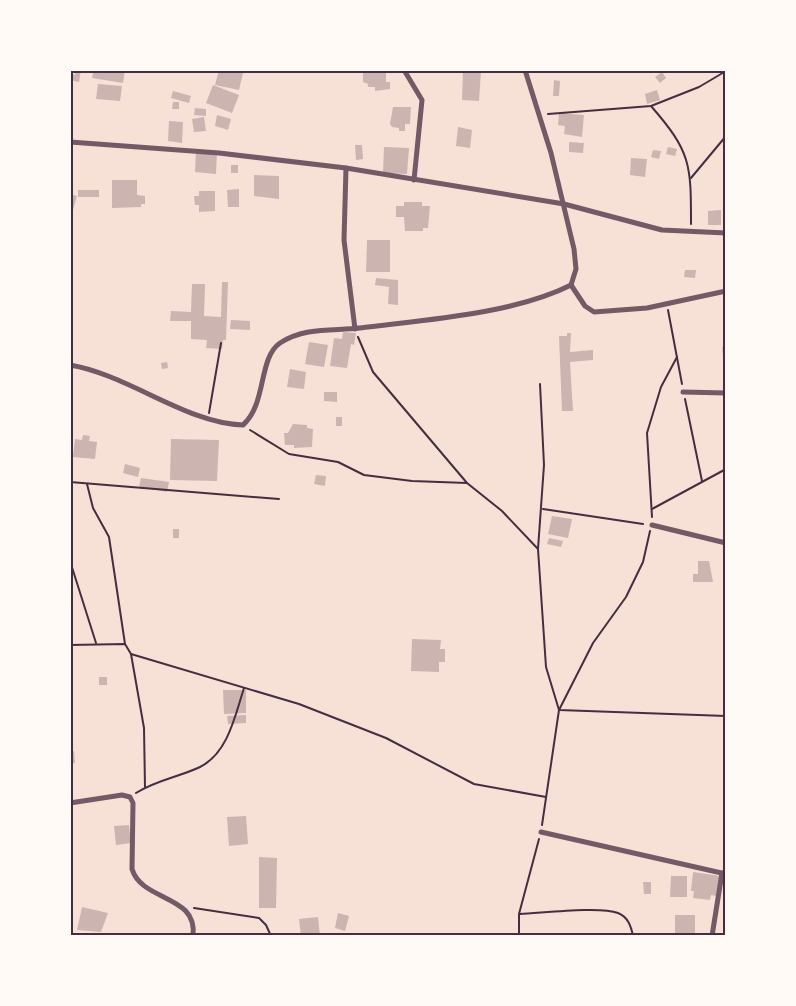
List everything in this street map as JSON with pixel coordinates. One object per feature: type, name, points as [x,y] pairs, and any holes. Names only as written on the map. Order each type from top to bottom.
[{"type":"street","points":[[404,70],[422,100],[414,180]]},
{"type":"street","points":[[439,70],[450,70]]},
{"type":"street","points":[[70,365],[97,369],[207,418],[243,425],[252,417],[271,354],[278,344],[314,330],[355,329],[442,318],[548,297],[571,285],[576,269],[564,204],[525,70]]},
{"type":"street","points":[[70,142],[219,153],[346,168],[564,204],[662,230],[726,233]]},
{"type":"street","points":[[346,168],[344,240],[355,329]]},
{"type":"street","points":[[571,285],[585,306],[594,312],[646,308],[726,291]]},
{"type":"street","points":[[683,392],[726,393]]},
{"type":"street","points":[[652,525],[726,543]]},
{"type":"street","points":[[70,803],[122,795],[129,797],[133,802],[132,869],[135,880],[143,887],[182,907],[192,916],[193,936]]},
{"type":"street","points":[[541,832],[724,874],[712,936]]},
{"type":"path","points":[[539,114],[651,106],[699,87],[726,70]]},
{"type":"path","points":[[651,106],[675,134],[685,153],[691,178],[691,233]]},
{"type":"path","points":[[691,178],[726,136]]},
{"type":"path","points":[[355,329],[373,372],[467,483],[502,511],[538,549]]},
{"type":"path","points":[[207,418],[213,402],[221,343]]},
{"type":"path","points":[[519,936],[519,914],[541,832],[559,710],[581,663],[630,589],[643,562],[652,525],[647,433],[661,387],[677,357]]},
{"type":"path","points":[[540,384],[544,465],[543,508],[538,549],[546,667],[559,710]]},
{"type":"path","points":[[243,425],[289,454],[338,462],[364,475],[412,481],[467,483]]},
{"type":"path","points":[[652,509],[726,469]]},
{"type":"path","points":[[70,482],[279,499]]},
{"type":"path","points":[[87,484],[93,508],[109,537],[125,644],[130,654],[144,728],[145,787]]},
{"type":"path","points":[[543,508],[598,519],[652,525]]},
{"type":"path","points":[[70,561],[96,643]]},
{"type":"path","points":[[70,645],[125,644]]},
{"type":"path","points":[[130,654],[299,704],[386,738],[474,784],[546,797]]},
{"type":"path","points":[[129,797],[145,787],[201,766],[214,757],[225,742],[244,688]]},
{"type":"path","points":[[559,710],[726,716]]},
{"type":"path","points":[[182,907],[253,916],[266,925],[271,936]]},
{"type":"path","points":[[519,914],[603,911],[619,914],[628,921],[633,936]]},
{"type":"building","points":[[76,70],[81,70],[79,82],[70,80],[70,73],[75,75]]},
{"type":"building","points":[[94,70],[125,70],[123,83],[92,78]]},
{"type":"building","points":[[219,70],[243,73],[239,90],[215,85]]},
{"type":"building","points":[[386,70],[386,82],[390,82],[390,89],[375,91],[375,87],[368,87],[368,84],[363,82],[363,71]]},
{"type":"building","points":[[463,70],[481,71],[479,101],[462,100]]},
{"type":"building","points":[[662,72],[666,78],[660,83],[655,77]]},
{"type":"building","points":[[554,80],[560,81],[559,96],[553,96]]},
{"type":"building","points":[[98,84],[122,86],[120,101],[96,99]]},
{"type":"building","points":[[213,85],[239,95],[232,113],[206,103]]},
{"type":"building","points":[[657,90],[660,100],[647,104],[645,94]]},
{"type":"building","points":[[173,91],[191,96],[189,103],[171,98]]},
{"type":"building","points":[[173,102],[179,102],[179,109],[172,109]]},
{"type":"building","points":[[393,107],[411,107],[410,124],[405,124],[405,131],[399,131],[399,128],[392,127],[390,124]]},
{"type":"building","points":[[195,108],[206,109],[206,116],[194,115]]},
{"type":"building","points":[[559,113],[584,115],[582,137],[564,134],[565,126],[558,125]]},
{"type":"building","points":[[217,115],[231,119],[228,130],[215,126]]},
{"type":"building","points":[[204,117],[206,131],[194,132],[192,119]]},
{"type":"building","points":[[169,121],[183,122],[182,143],[168,141]]},
{"type":"building","points":[[458,127],[472,130],[470,148],[456,146]]},
{"type":"building","points":[[569,142],[584,143],[583,153],[569,152]]},
{"type":"building","points":[[355,145],[362,145],[363,159],[356,160]]},
{"type":"building","points":[[384,147],[409,148],[407,174],[383,173]]},
{"type":"building","points":[[668,147],[677,149],[675,156],[666,154]]},
{"type":"building","points":[[196,150],[217,151],[216,174],[195,172]]},
{"type":"building","points":[[653,150],[661,151],[659,159],[651,157]]},
{"type":"building","points":[[631,158],[647,159],[645,177],[630,175]]},
{"type":"building","points":[[231,165],[238,165],[238,173],[231,173]]},
{"type":"building","points":[[254,175],[279,176],[279,199],[254,196]]},
{"type":"building","points":[[112,180],[137,180],[137,195],[145,196],[145,204],[141,204],[141,207],[112,208]]},
{"type":"building","points":[[239,189],[239,207],[228,207],[227,190]]},
{"type":"building","points":[[78,190],[99,190],[99,197],[78,197]]},
{"type":"building","points":[[199,191],[215,191],[215,211],[199,212],[199,205],[195,205],[194,196],[199,196]]},
{"type":"building","points":[[70,194],[77,196],[73,210],[70,210]]},
{"type":"building","points":[[404,202],[422,202],[422,206],[430,206],[428,228],[423,228],[423,231],[405,231],[404,217],[396,217],[396,206],[404,206]]},
{"type":"building","points":[[721,210],[721,225],[708,225],[708,211]]},
{"type":"building","points":[[367,240],[390,240],[390,272],[366,272]]},
{"type":"building","points":[[685,270],[696,270],[695,278],[684,277]]},
{"type":"building","points":[[376,278],[398,280],[398,305],[388,304],[389,287],[375,285]]},
{"type":"building","points":[[222,282],[228,282],[226,340],[223,340],[222,349],[206,348],[207,340],[191,339],[191,321],[170,321],[171,311],[191,312],[192,284],[205,284],[204,316],[221,317]]},
{"type":"building","points":[[231,320],[250,321],[250,330],[230,329]]},
{"type":"building","points":[[343,332],[356,333],[354,345],[351,344],[347,368],[330,366],[334,338],[342,339]]},
{"type":"building","points":[[567,333],[571,333],[570,352],[593,350],[593,360],[570,362],[573,411],[562,411],[559,336],[567,336]]},
{"type":"building","points":[[309,342],[328,345],[324,367],[305,364]]},
{"type":"building","points":[[722,347],[726,348],[726,364],[724,364]]},
{"type":"building","points":[[167,362],[168,368],[162,369],[161,363]]},
{"type":"building","points":[[290,369],[306,372],[304,389],[287,387]]},
{"type":"building","points":[[324,392],[337,392],[337,402],[324,401]]},
{"type":"building","points":[[336,417],[342,417],[342,426],[336,426]]},
{"type":"building","points":[[293,424],[307,425],[307,428],[313,429],[312,447],[294,448],[294,445],[285,445],[284,433],[288,433]]},
{"type":"building","points":[[83,435],[90,436],[89,441],[97,442],[95,459],[73,457],[75,439],[82,440]]},
{"type":"building","points":[[171,439],[219,440],[217,481],[170,480]]},
{"type":"building","points":[[125,464],[140,468],[138,477],[123,473]]},
{"type":"building","points":[[316,475],[326,476],[325,486],[314,484]]},
{"type":"building","points":[[141,478],[169,482],[167,492],[139,487]]},
{"type":"building","points":[[552,516],[572,519],[568,538],[548,534]]},
{"type":"building","points":[[173,529],[179,529],[179,538],[173,538]]},
{"type":"building","points":[[549,538],[563,541],[561,547],[547,544]]},
{"type":"building","points":[[698,561],[709,561],[713,582],[693,582],[693,574],[698,574]]},
{"type":"building","points":[[412,639],[441,640],[440,649],[445,649],[445,662],[439,662],[439,672],[411,671]]},
{"type":"building","points":[[99,677],[107,677],[107,685],[99,685]]},
{"type":"building","points":[[223,690],[246,690],[246,713],[224,714]]},
{"type":"building","points":[[246,715],[246,723],[228,724],[227,716]]},
{"type":"building","points":[[70,751],[74,751],[75,763],[70,763]]},
{"type":"building","points":[[246,816],[248,844],[229,846],[227,817]]},
{"type":"building","points":[[129,825],[131,843],[116,845],[114,826]]},
{"type":"building","points":[[259,857],[277,858],[276,908],[259,908]]},
{"type":"building","points":[[693,872],[720,876],[716,896],[711,895],[710,900],[693,898],[694,891],[691,891]]},
{"type":"building","points":[[671,876],[687,876],[687,897],[670,897]]},
{"type":"building","points":[[643,882],[651,882],[651,894],[644,894]]},
{"type":"building","points":[[82,907],[108,913],[101,932],[77,930]]},
{"type":"building","points":[[338,913],[349,916],[345,931],[335,928]]},
{"type":"building","points":[[675,915],[695,915],[695,936],[675,936]]},
{"type":"building","points":[[318,917],[320,936],[301,936],[299,919]]}]
